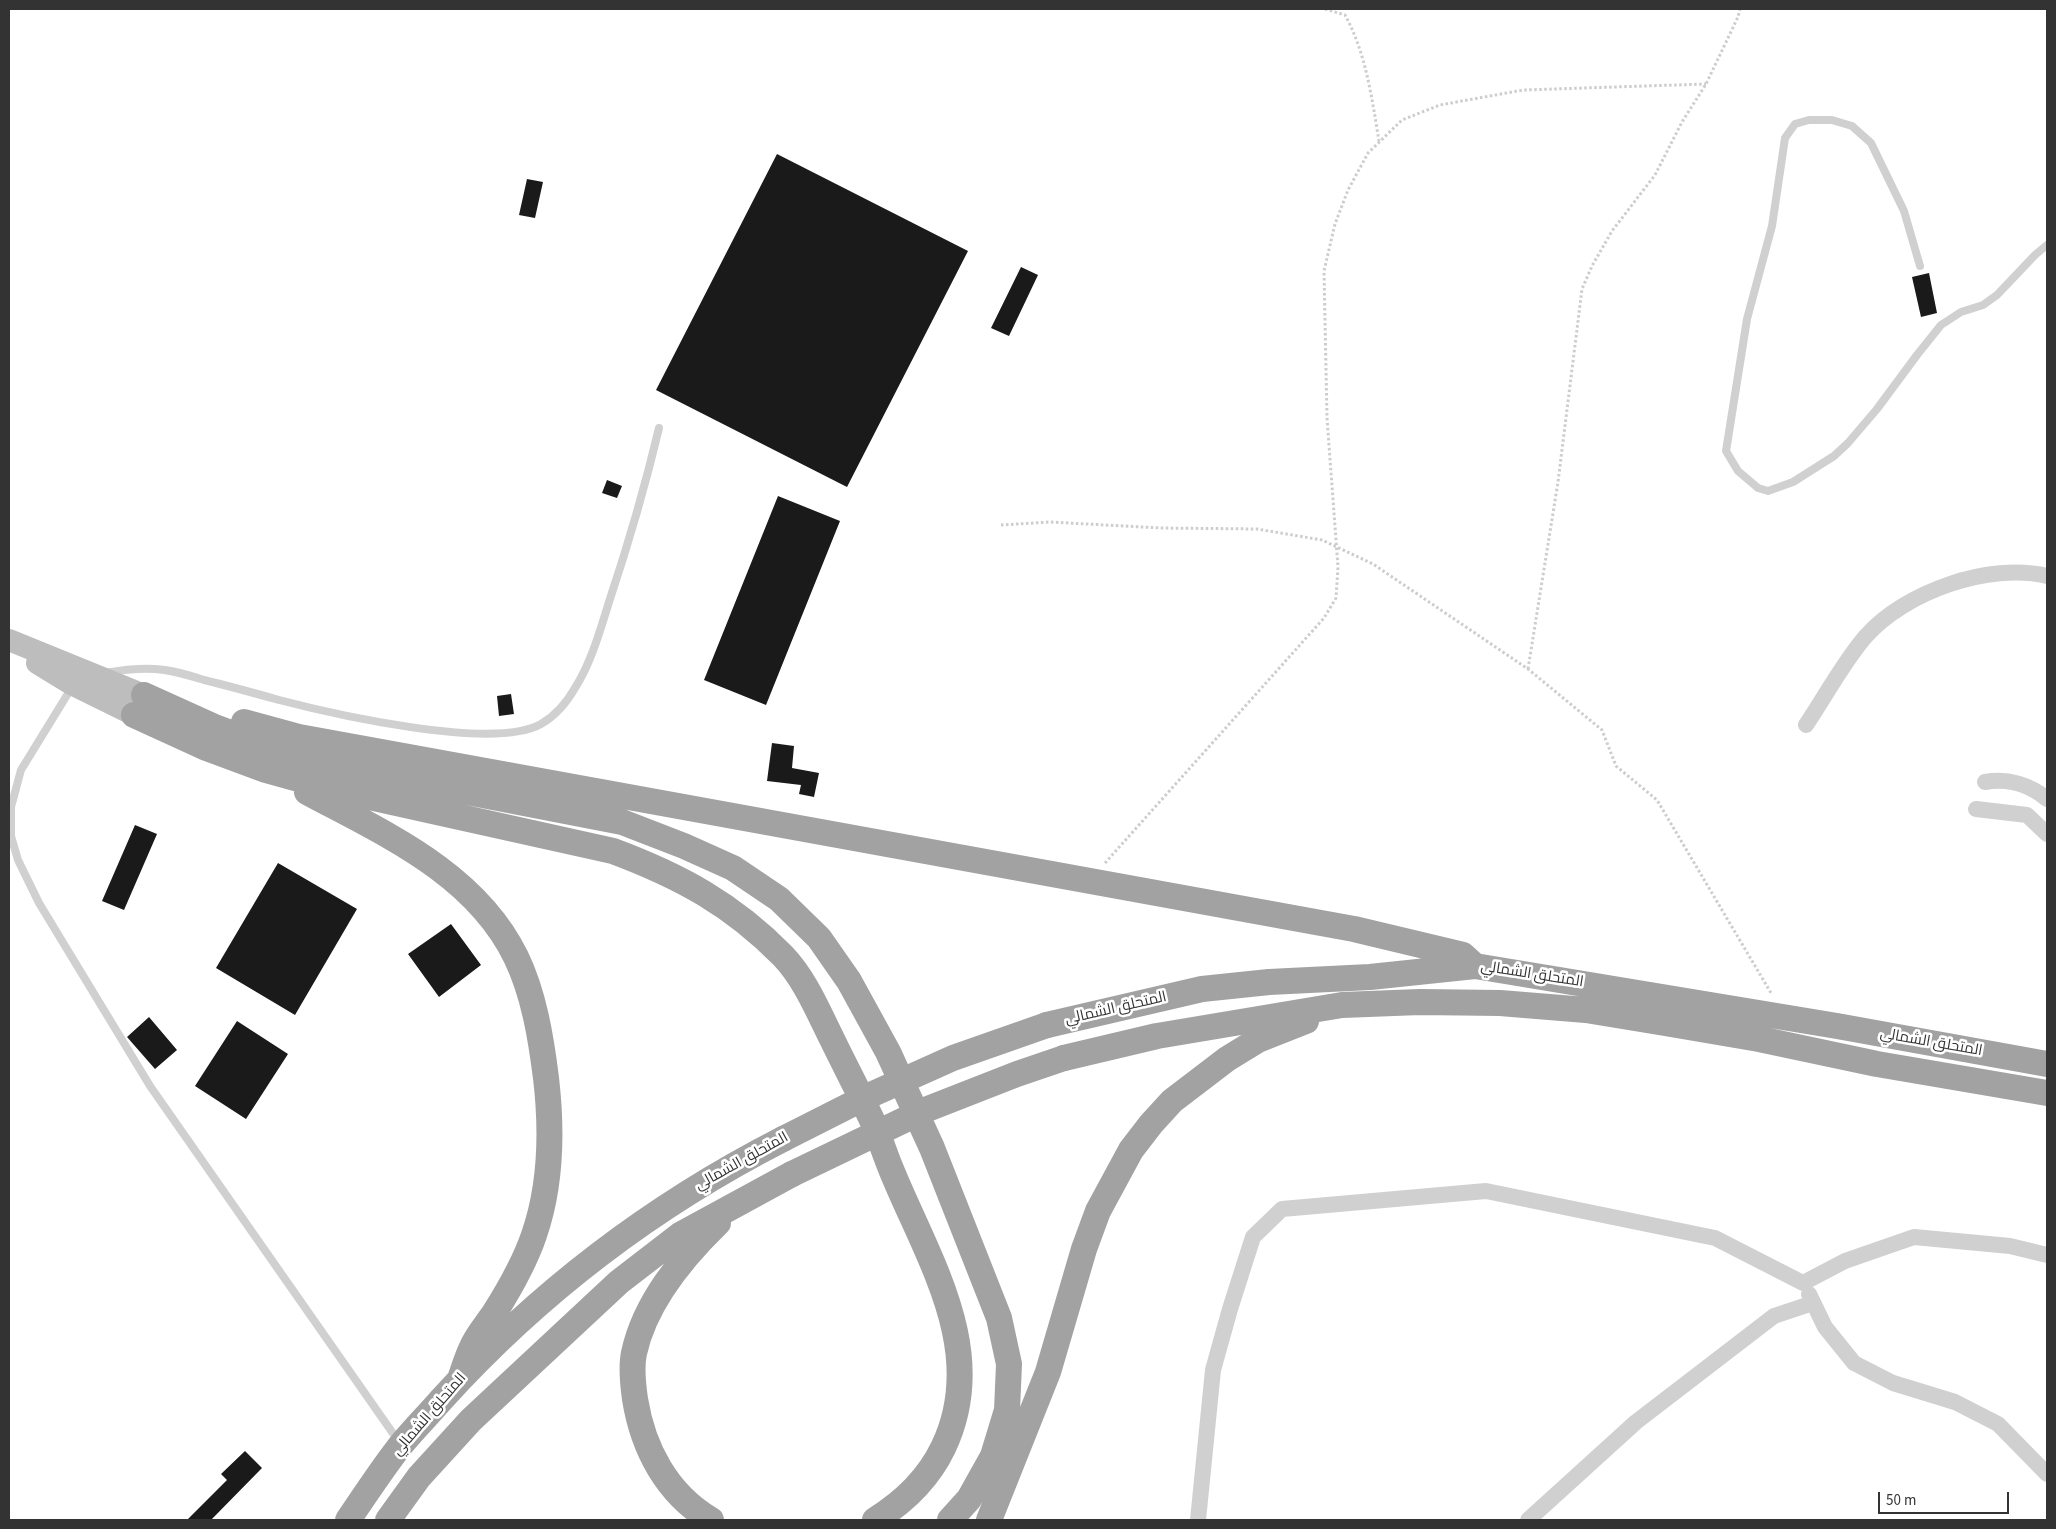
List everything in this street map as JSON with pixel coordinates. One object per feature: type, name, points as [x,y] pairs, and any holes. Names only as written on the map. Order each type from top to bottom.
[{"type":"highway","points":[[139,705],[299,737],[1363,931],[1463,955],[1475,966]]},
{"type":"highway","points":[[139,705],[204,747],[266,770],[338,790],[613,851],[656,867],[706,894],[756,930],[784,958],[805,987],[871,1118],[892,1172],[935,1269],[956,1335],[960,1371],[958,1403],[950,1434],[936,1462],[918,1485],[896,1508],[875,1520]]},
{"type":"highway","points":[[139,705],[217,728],[276,750],[328,765],[622,822],[684,846],[733,868],[779,898],[818,938],[849,981],[888,1052],[932,1148],[999,1318],[1009,1364],[1007,1410],[993,1456],[969,1499],[950,1520]]},
{"type":"highway","points":[[266,770],[388,836],[444,872],[479,903],[493,921],[517,958],[525,979],[538,1032],[547,1091],[547,1164],[543,1199],[534,1235],[516,1278],[472,1346],[460,1379]]},
{"type":"highway","name":"المتحلق الشمالي","points":[[348,1520],[401,1445],[460,1379],[502,1338],[581,1268],[627,1233],[731,1165],[866,1097],[953,1058],[1047,1025],[1202,990],[1269,982],[1370,977],[1475,966],[1786,1017],[2047,1064]]},
{"type":"highway","name":"المتحلق الشمالي","points":[[388,1520],[419,1477],[471,1420],[619,1282],[680,1235],[792,1174],[934,1106],[1064,1058],[1157,1036],[1342,1005],[1420,1002],[1490,1003],[1586,1010],[1759,1039],[1877,1064],[2047,1093]]},
{"type":"highway","points":[[989,1520],[1048,1372],[1084,1248],[1098,1211],[1132,1150],[1151,1124],[1172,1101],[1227,1059],[1258,1040],[1342,1005]]},
{"type":"highway","points":[[712,1520],[697,1512],[669,1484],[650,1455],[639,1424],[634,1387],[634,1354],[648,1315],[672,1274],[703,1238],[740,1202]]},
{"type":"main road","points":[[9,640],[94,675],[139,705]]},
{"type":"main road","points":[[9,646],[73,685],[139,705]]},
{"type":"street","points":[[1806,725],[1865,637],[1883,619],[1926,594],[1968,578],[2013,572],[2047,576]]},
{"type":"street","points":[[1985,782],[2004,781],[2026,786],[2037,790],[2047,799]]},
{"type":"street","points":[[1976,809],[2027,815],[2047,834]]},
{"type":"street","points":[[1198,1520],[1213,1370],[1253,1237],[1282,1208],[1486,1191],[1715,1238],[1804,1282],[1825,1327],[1854,1363],[1893,1383],[1955,1402],[1998,1424],[2047,1474]]},
{"type":"street","points":[[1804,1282],[1845,1261],[1914,1237],[2010,1246],[2047,1255]]},
{"type":"street","points":[[1528,1520],[1636,1422],[1766,1322],[1774,1316],[1813,1303]]},
{"type":"lane","points":[[1920,266],[1904,211],[1871,143],[1852,126],[1832,120],[1809,120],[1795,124],[1785,138],[1772,226],[1747,319],[1726,451],[1738,471],[1758,488],[1768,491],[1793,482],[1834,456],[1848,443],[1877,409],[1941,325],[1961,312],[1983,305],[1997,295],[2047,245]]},
{"type":"lane","points":[[94,675],[137,669],[173,671],[281,701],[354,717],[436,730],[481,734],[517,732],[540,725],[558,711],[576,688],[595,644],[628,545],[659,428]]},
{"type":"lane","points":[[73,685],[21,770],[11,806],[11,836],[18,860],[39,903],[150,1086],[401,1445]]},
{"type":"path","points":[[1325,9],[1345,14],[1355,33],[1371,92],[1380,142]]},
{"type":"path","points":[[1528,670],[1558,482],[1582,289],[1592,266],[1612,231],[1655,175],[1682,122],[1706,84],[1740,9]]},
{"type":"path","points":[[1090,880],[1324,618],[1336,598],[1338,567],[1327,418],[1324,271],[1335,224],[1348,190],[1368,153],[1402,120],[1440,105],[1524,90],[1706,84]]},
{"type":"path","points":[[1001,525],[1050,522],[1161,528],[1258,528],[1322,540],[1373,564],[1528,670],[1602,730],[1616,766],[1657,800],[1786,1017]]},
{"type":"building","points":[[777,154],[968,251],[847,487],[656,390]]},
{"type":"building","points":[[527,179],[543,182],[535,218],[519,215]]},
{"type":"building","points":[[1021,267],[1038,275],[1009,336],[991,328]]},
{"type":"building","points":[[1929,273],[1937,313],[1921,317],[1912,277]]},
{"type":"building","points":[[607,480],[622,486],[617,498],[602,493]]},
{"type":"building","points":[[778,496],[840,521],[766,705],[704,680]]},
{"type":"building","points":[[511,694],[514,714],[499,716],[497,696]]},
{"type":"building","points":[[772,743],[794,746],[792,768],[819,773],[814,797],[799,794],[801,785],[767,781]]},
{"type":"building","points":[[135,825],[157,834],[124,910],[102,901]]},
{"type":"building","points":[[278,863],[357,909],[295,1015],[216,968]]},
{"type":"building","points":[[451,924],[481,965],[439,997],[408,954]]},
{"type":"building","points":[[149,1017],[177,1050],[155,1069],[127,1037]]},
{"type":"building","points":[[237,1021],[288,1054],[246,1119],[195,1086]]},
{"type":"building","points":[[245,1451],[262,1468],[211,1520],[187,1520],[227,1480],[221,1474]]}]
